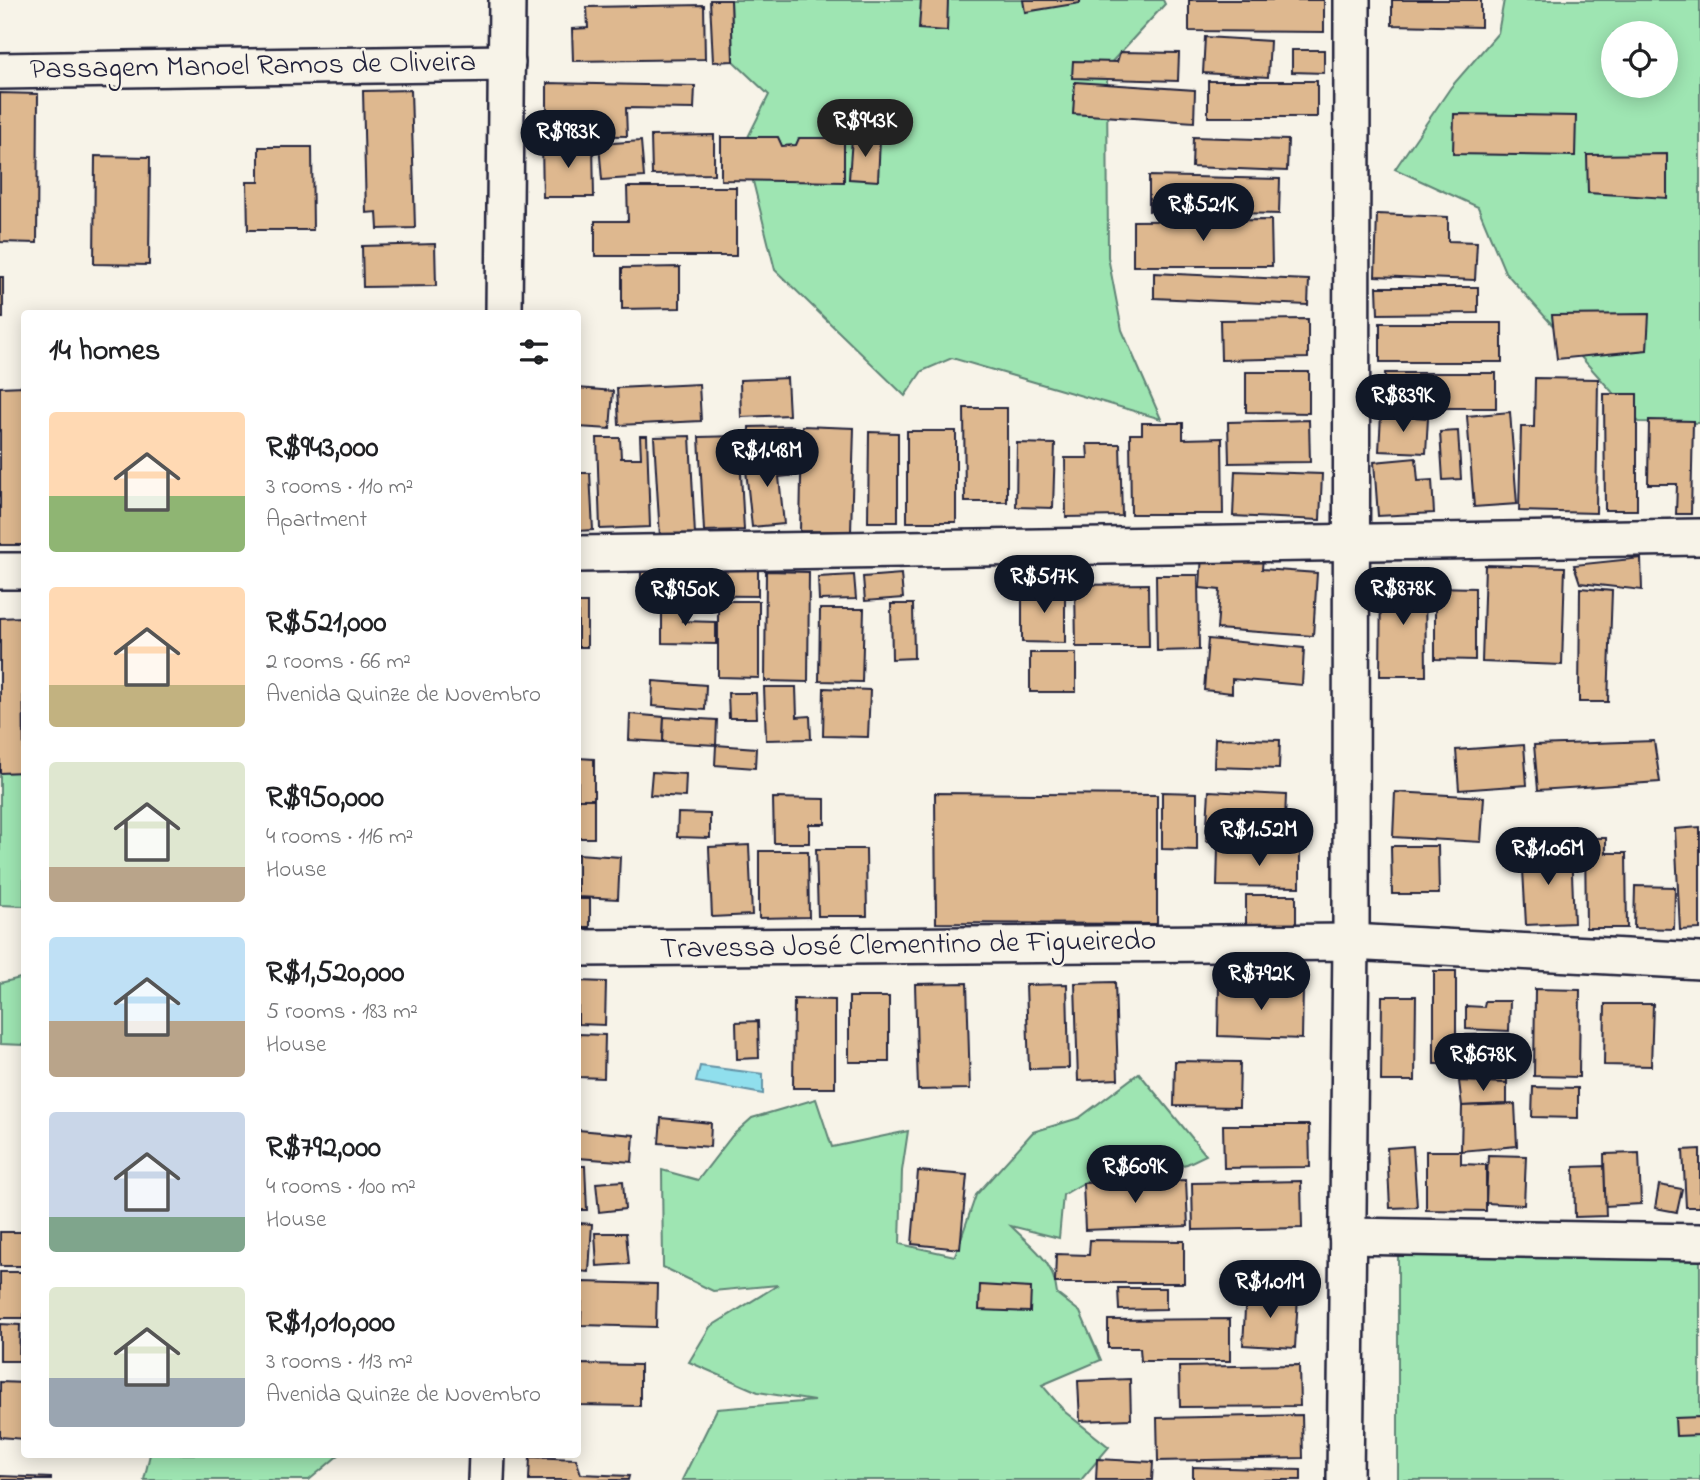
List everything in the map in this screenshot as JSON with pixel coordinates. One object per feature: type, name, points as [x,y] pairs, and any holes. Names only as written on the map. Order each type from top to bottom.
[{"type":"street","points":[[504,310],[508,0]]},
{"type":"street","points":[[1345,1480],[1351,942],[1352,0]]},
{"type":"street","name":"Passagem Manoel Ramos de Oliveira","points":[[0,71],[507,63]]},
{"type":"street","points":[[581,554],[1700,537]]},
{"type":"street","points":[[0,571],[21,571]]},
{"type":"street","name":"Travessa José Clementino de Figueiredo","points":[[581,948],[1351,942],[1700,961]]},
{"type":"street","points":[[1347,1236],[1700,1242]]},
{"type":"street","points":[[486,1480],[487,1458]]},
{"type":"green space","points":[[731,0],[1163,0],[1165,4],[1107,67],[1108,257],[1122,330],[1161,419],[952,358],[922,371],[905,396],[775,270],[744,145],[769,95],[733,61]]},
{"type":"green space","points":[[1504,0],[1700,0],[1700,423],[1639,422],[1505,272],[1478,207],[1395,169],[1451,87],[1498,33]]},
{"type":"green space","points":[[21,769],[21,906],[0,905],[0,771]]},
{"type":"green space","points":[[21,978],[21,1045],[0,1044],[0,983]]},
{"type":"green space","points":[[1139,1073],[1206,1155],[1187,1164],[1133,1175],[1102,1172],[1063,1195],[1059,1238],[1011,1226],[1047,1263],[1057,1294],[1080,1312],[1101,1360],[1042,1385],[1065,1412],[1109,1447],[1081,1480],[682,1480],[717,1409],[814,1401],[758,1392],[689,1362],[710,1327],[778,1285],[713,1291],[663,1267],[662,1170],[698,1180],[732,1136],[752,1118],[816,1099],[832,1147],[908,1131],[902,1171],[900,1244],[955,1256],[976,1195],[1033,1132],[1079,1118]]},
{"type":"green space","points":[[1398,1252],[1700,1258],[1700,1480],[1398,1480]]},
{"type":"green space","points":[[149,1458],[335,1458],[309,1480],[144,1480]]},
{"type":"water","points":[[700,1066],[763,1074],[763,1094],[696,1082]]},
{"type":"building","points":[[710,0],[731,0],[733,61],[713,62]]},
{"type":"building","points":[[921,0],[948,0],[947,31],[919,29]]},
{"type":"building","points":[[1023,0],[1080,0],[1080,3],[1025,12]]},
{"type":"building","points":[[1189,0],[1324,0],[1324,32],[1189,31]]},
{"type":"building","points":[[1392,0],[1481,0],[1481,27],[1392,25]]},
{"type":"building","points":[[704,5],[705,59],[573,61],[572,29],[588,28],[587,7]]},
{"type":"building","points":[[1205,37],[1270,41],[1268,77],[1203,73]]},
{"type":"building","points":[[1292,50],[1324,50],[1324,73],[1292,72]]},
{"type":"building","points":[[1120,52],[1179,53],[1178,81],[1072,78],[1073,61],[1117,62]]},
{"type":"building","points":[[1208,81],[1317,81],[1317,117],[1208,117]]},
{"type":"building","points":[[1075,82],[1195,90],[1194,122],[1073,114]]},
{"type":"building","points":[[547,83],[695,86],[694,109],[626,108],[627,136],[547,135]]},
{"type":"building","points":[[411,90],[415,228],[378,229],[377,212],[366,213],[363,91]]},
{"type":"building","points":[[0,93],[38,94],[37,243],[0,242]]},
{"type":"building","points":[[1454,114],[1576,116],[1575,156],[1453,154]]},
{"type":"building","points":[[714,135],[714,174],[652,175],[651,136]]},
{"type":"building","points":[[721,137],[778,137],[782,146],[796,145],[799,138],[844,138],[844,182],[721,180]]},
{"type":"building","points":[[1193,137],[1288,140],[1287,171],[1192,167]]},
{"type":"building","points":[[852,138],[880,139],[878,181],[849,179]]},
{"type":"building","points":[[641,141],[644,177],[602,180],[599,144]]},
{"type":"building","points":[[593,143],[594,197],[543,197],[542,144]]},
{"type":"building","points":[[259,147],[312,147],[313,230],[248,230],[247,182],[259,182]]},
{"type":"building","points":[[1667,154],[1667,198],[1588,193],[1587,155]]},
{"type":"building","points":[[95,156],[150,157],[149,265],[94,264]]},
{"type":"building","points":[[1149,176],[1280,179],[1279,214],[1149,211]]},
{"type":"building","points":[[627,187],[736,187],[736,256],[595,256],[595,221],[628,221]]},
{"type":"building","points":[[1377,214],[1448,217],[1448,241],[1477,242],[1475,280],[1375,276]]},
{"type":"building","points":[[1271,220],[1272,266],[1133,266],[1133,221]]},
{"type":"building","points":[[435,244],[436,286],[363,287],[362,246]]},
{"type":"building","points":[[680,267],[680,308],[622,309],[622,268]]},
{"type":"building","points":[[1154,273],[1309,280],[1308,305],[1154,298]]},
{"type":"building","points":[[0,277],[3,277],[3,318],[0,318]]},
{"type":"building","points":[[1377,287],[1478,287],[1478,313],[1378,314]]},
{"type":"building","points":[[1649,314],[1647,350],[1557,359],[1552,315]]},
{"type":"building","points":[[1308,319],[1308,358],[1221,360],[1220,320]]},
{"type":"building","points":[[1380,323],[1502,323],[1502,362],[1380,362]]},
{"type":"building","points":[[1246,372],[1309,372],[1309,413],[1246,412]]},
{"type":"building","points":[[1385,373],[1496,373],[1496,408],[1386,408]]},
{"type":"building","points":[[787,378],[789,415],[741,417],[740,380]]},
{"type":"building","points":[[1535,378],[1598,379],[1596,513],[1519,511],[1521,427],[1534,427]]},
{"type":"building","points":[[699,384],[701,421],[619,425],[617,388]]},
{"type":"building","points":[[21,386],[21,545],[0,545],[0,387]]},
{"type":"building","points":[[581,388],[613,391],[610,429],[581,427]]},
{"type":"building","points":[[1604,394],[1637,394],[1637,510],[1605,510]]},
{"type":"building","points":[[964,408],[1007,408],[1007,502],[965,502]]},
{"type":"building","points":[[1510,412],[1517,504],[1474,507],[1467,416]]},
{"type":"building","points":[[1381,415],[1428,418],[1426,453],[1379,451]]},
{"type":"building","points":[[1309,420],[1310,462],[1229,463],[1228,422]]},
{"type":"building","points":[[1649,420],[1693,421],[1691,514],[1676,514],[1677,484],[1648,484]]},
{"type":"building","points":[[1142,423],[1183,423],[1183,439],[1222,438],[1223,514],[1131,514],[1130,434],[1142,434]]},
{"type":"building","points":[[793,426],[794,451],[749,451],[749,427]]},
{"type":"building","points":[[802,426],[854,428],[851,532],[800,531]]},
{"type":"building","points":[[907,431],[956,431],[956,522],[907,522]]},
{"type":"building","points":[[1458,431],[1461,479],[1443,480],[1440,432]]},
{"type":"building","points":[[869,432],[898,433],[898,522],[868,522]]},
{"type":"building","points":[[640,436],[647,436],[650,527],[600,529],[597,438],[620,438],[621,458],[641,458]]},
{"type":"building","points":[[690,436],[695,535],[660,537],[654,437]]},
{"type":"building","points":[[739,436],[744,530],[704,531],[699,437]]},
{"type":"building","points":[[1017,443],[1055,444],[1053,508],[1016,507]]},
{"type":"building","points":[[1087,444],[1120,444],[1122,516],[1066,517],[1065,458],[1088,458]]},
{"type":"building","points":[[794,456],[796,475],[779,477],[784,524],[752,527],[745,460]]},
{"type":"building","points":[[1416,458],[1418,481],[1432,480],[1434,513],[1378,516],[1374,462]]},
{"type":"building","points":[[1235,471],[1322,474],[1320,520],[1233,516]]},
{"type":"building","points":[[581,473],[590,473],[593,530],[581,531]]},
{"type":"building","points":[[1202,553],[1263,558],[1262,569],[1317,573],[1313,636],[1217,629],[1220,590],[1200,588]]},
{"type":"building","points":[[1641,558],[1642,590],[1580,583],[1574,565]]},
{"type":"building","points":[[1485,565],[1565,567],[1562,665],[1482,662]]},
{"type":"building","points":[[641,566],[758,567],[758,596],[641,595]]},
{"type":"building","points":[[766,571],[809,572],[808,682],[765,681]]},
{"type":"building","points":[[901,574],[903,598],[865,601],[863,577]]},
{"type":"building","points":[[854,575],[856,599],[819,600],[818,577]]},
{"type":"building","points":[[1156,575],[1198,575],[1199,650],[1157,651]]},
{"type":"building","points":[[1381,577],[1425,577],[1426,676],[1380,676]]},
{"type":"building","points":[[1148,584],[1149,647],[1076,647],[1075,585]]},
{"type":"building","points":[[1022,587],[1065,587],[1065,643],[1022,642]]},
{"type":"building","points":[[1435,587],[1475,588],[1475,660],[1435,659]]},
{"type":"building","points":[[1580,588],[1612,591],[1608,702],[1579,702]]},
{"type":"building","points":[[718,601],[759,601],[759,678],[718,677]]},
{"type":"building","points":[[581,603],[587,603],[587,647],[581,647]]},
{"type":"building","points":[[662,603],[682,604],[682,621],[716,622],[716,644],[662,643]]},
{"type":"building","points":[[891,604],[913,604],[914,658],[892,659]]},
{"type":"building","points":[[820,609],[864,609],[862,682],[819,681]]},
{"type":"building","points":[[21,617],[21,772],[0,773],[0,618]]},
{"type":"building","points":[[1208,639],[1304,648],[1302,685],[1232,679],[1232,693],[1204,690]]},
{"type":"building","points":[[1030,653],[1076,653],[1076,692],[1030,692]]},
{"type":"building","points":[[653,681],[706,685],[705,710],[652,706]]},
{"type":"building","points":[[764,687],[796,687],[797,717],[810,716],[811,739],[766,740]]},
{"type":"building","points":[[824,688],[870,690],[868,737],[823,736]]},
{"type":"building","points":[[728,693],[756,693],[757,718],[729,718]]},
{"type":"building","points":[[630,714],[664,717],[663,742],[629,740]]},
{"type":"building","points":[[664,717],[717,720],[716,745],[663,742]]},
{"type":"building","points":[[1215,738],[1280,740],[1279,769],[1214,767]]},
{"type":"building","points":[[1654,741],[1660,782],[1538,790],[1534,745]]},
{"type":"building","points":[[716,745],[756,748],[755,768],[715,765]]},
{"type":"building","points":[[1524,745],[1527,785],[1459,790],[1456,750]]},
{"type":"building","points":[[581,758],[594,759],[594,799],[581,799]]},
{"type":"building","points":[[652,772],[686,774],[685,797],[650,795]]},
{"type":"building","points":[[1209,791],[1286,795],[1284,845],[1206,841]]},
{"type":"building","points":[[1162,792],[1197,793],[1197,850],[1162,849]]},
{"type":"building","points":[[1395,792],[1484,797],[1481,842],[1393,837]]},
{"type":"building","points":[[935,793],[1157,795],[1157,924],[936,923]]},
{"type":"building","points":[[773,798],[825,799],[825,824],[809,824],[809,843],[774,843]]},
{"type":"building","points":[[581,799],[594,799],[594,838],[581,838]]},
{"type":"building","points":[[678,813],[710,814],[710,838],[677,837]]},
{"type":"building","points":[[1700,827],[1700,929],[1680,930],[1675,829]]},
{"type":"building","points":[[1585,838],[1606,838],[1606,853],[1626,853],[1627,928],[1586,928]]},
{"type":"building","points":[[749,845],[752,915],[712,917],[709,847]]},
{"type":"building","points":[[1391,846],[1438,846],[1439,894],[1392,894]]},
{"type":"building","points":[[1218,848],[1300,849],[1300,887],[1217,886]]},
{"type":"building","points":[[816,849],[866,849],[867,916],[818,916]]},
{"type":"building","points":[[1571,849],[1574,923],[1526,925],[1522,851]]},
{"type":"building","points":[[759,851],[808,851],[809,917],[759,918]]},
{"type":"building","points":[[581,854],[620,857],[618,899],[581,897]]},
{"type":"building","points":[[1635,886],[1675,887],[1674,929],[1634,928]]},
{"type":"building","points":[[1246,895],[1296,895],[1296,929],[1246,929]]},
{"type":"building","points":[[581,899],[590,899],[590,927],[581,927]]},
{"type":"building","points":[[1434,971],[1456,971],[1456,1064],[1434,1064]]},
{"type":"building","points":[[581,981],[606,982],[605,1025],[581,1024]]},
{"type":"building","points":[[1115,982],[1118,1079],[1078,1081],[1075,983]]},
{"type":"building","points":[[967,983],[970,1089],[918,1090],[915,984]]},
{"type":"building","points":[[1067,984],[1069,1068],[1029,1069],[1026,985]]},
{"type":"building","points":[[1219,985],[1303,987],[1302,1039],[1218,1036]]},
{"type":"building","points":[[1535,989],[1580,990],[1579,1077],[1534,1076]]},
{"type":"building","points":[[1382,996],[1416,996],[1415,1081],[1381,1081]]},
{"type":"building","points":[[849,997],[889,997],[889,1062],[849,1062]]},
{"type":"building","points":[[794,999],[835,1000],[835,1088],[793,1088]]},
{"type":"building","points":[[1485,1001],[1510,1001],[1509,1031],[1466,1029],[1466,1006],[1484,1007]]},
{"type":"building","points":[[1605,1004],[1653,1004],[1651,1066],[1604,1065]]},
{"type":"building","points":[[758,1021],[759,1058],[737,1059],[736,1022]]},
{"type":"building","points":[[581,1034],[605,1035],[604,1078],[581,1077]]},
{"type":"building","points":[[1510,1034],[1511,1059],[1464,1060],[1463,1035]]},
{"type":"building","points":[[1464,1060],[1507,1061],[1507,1083],[1464,1082]]},
{"type":"building","points":[[1175,1061],[1240,1062],[1239,1107],[1174,1106]]},
{"type":"building","points":[[1459,1081],[1507,1083],[1507,1104],[1462,1106]]},
{"type":"building","points":[[1533,1087],[1578,1088],[1578,1118],[1532,1117]]},
{"type":"building","points":[[1515,1104],[1517,1146],[1461,1151],[1462,1106]]},
{"type":"building","points":[[661,1118],[711,1123],[710,1147],[659,1143]]},
{"type":"building","points":[[1223,1125],[1309,1125],[1310,1167],[1224,1168]]},
{"type":"building","points":[[581,1130],[634,1135],[632,1162],[581,1158]]},
{"type":"building","points":[[1413,1146],[1417,1207],[1390,1208],[1387,1148]]},
{"type":"building","points":[[1700,1149],[1700,1207],[1686,1207],[1683,1150]]},
{"type":"building","points":[[1426,1151],[1461,1151],[1461,1164],[1486,1165],[1486,1211],[1426,1210]]},
{"type":"building","points":[[1639,1153],[1641,1204],[1605,1206],[1604,1154]]},
{"type":"building","points":[[1488,1155],[1526,1156],[1524,1205],[1486,1203]]},
{"type":"building","points":[[581,1166],[585,1166],[587,1210],[581,1210]]},
{"type":"building","points":[[1604,1166],[1606,1216],[1575,1217],[1574,1167]]},
{"type":"building","points":[[918,1171],[967,1175],[960,1249],[912,1244]]},
{"type":"building","points":[[1186,1180],[1188,1226],[1085,1230],[1083,1183]]},
{"type":"building","points":[[623,1181],[625,1209],[599,1212],[596,1183]]},
{"type":"building","points":[[1301,1181],[1302,1228],[1193,1230],[1192,1183]]},
{"type":"building","points":[[1659,1185],[1682,1189],[1677,1212],[1655,1208]]},
{"type":"building","points":[[581,1223],[592,1224],[589,1272],[581,1271]]},
{"type":"building","points":[[0,1232],[21,1232],[21,1266],[0,1266]]},
{"type":"building","points":[[595,1233],[626,1233],[629,1264],[597,1266]]},
{"type":"building","points":[[1090,1240],[1184,1241],[1184,1283],[1055,1283],[1056,1254],[1089,1255]]},
{"type":"building","points":[[0,1272],[21,1272],[21,1318],[0,1318]]},
{"type":"building","points":[[582,1282],[657,1284],[656,1327],[581,1325]]},
{"type":"building","points":[[980,1285],[1031,1288],[1030,1312],[979,1310]]},
{"type":"building","points":[[1118,1288],[1166,1288],[1166,1309],[1119,1310]]},
{"type":"building","points":[[1246,1292],[1298,1296],[1295,1348],[1243,1345]]},
{"type":"building","points":[[1230,1319],[1230,1361],[1141,1361],[1140,1348],[1108,1348],[1108,1320]]},
{"type":"building","points":[[0,1324],[20,1325],[19,1361],[0,1361]]},
{"type":"building","points":[[581,1364],[640,1365],[640,1406],[581,1405]]},
{"type":"building","points":[[1299,1365],[1300,1406],[1180,1407],[1179,1367]]},
{"type":"building","points":[[1130,1379],[1131,1419],[1080,1421],[1078,1381]]},
{"type":"building","points":[[0,1382],[21,1383],[21,1439],[0,1437]]},
{"type":"building","points":[[1302,1415],[1303,1458],[1158,1461],[1157,1418]]},
{"type":"building","points":[[1700,1417],[1700,1435],[1676,1436],[1675,1418]]},
{"type":"building","points":[[530,1458],[576,1459],[581,1474],[629,1476],[628,1480],[529,1480]]},
{"type":"building","points":[[1097,1459],[1153,1462],[1152,1480],[1096,1480]]},
{"type":"building","points":[[1193,1467],[1301,1470],[1301,1480],[1193,1480]]},
{"type":"building","points":[[0,1476],[51,1478],[51,1480],[0,1480]]}]
